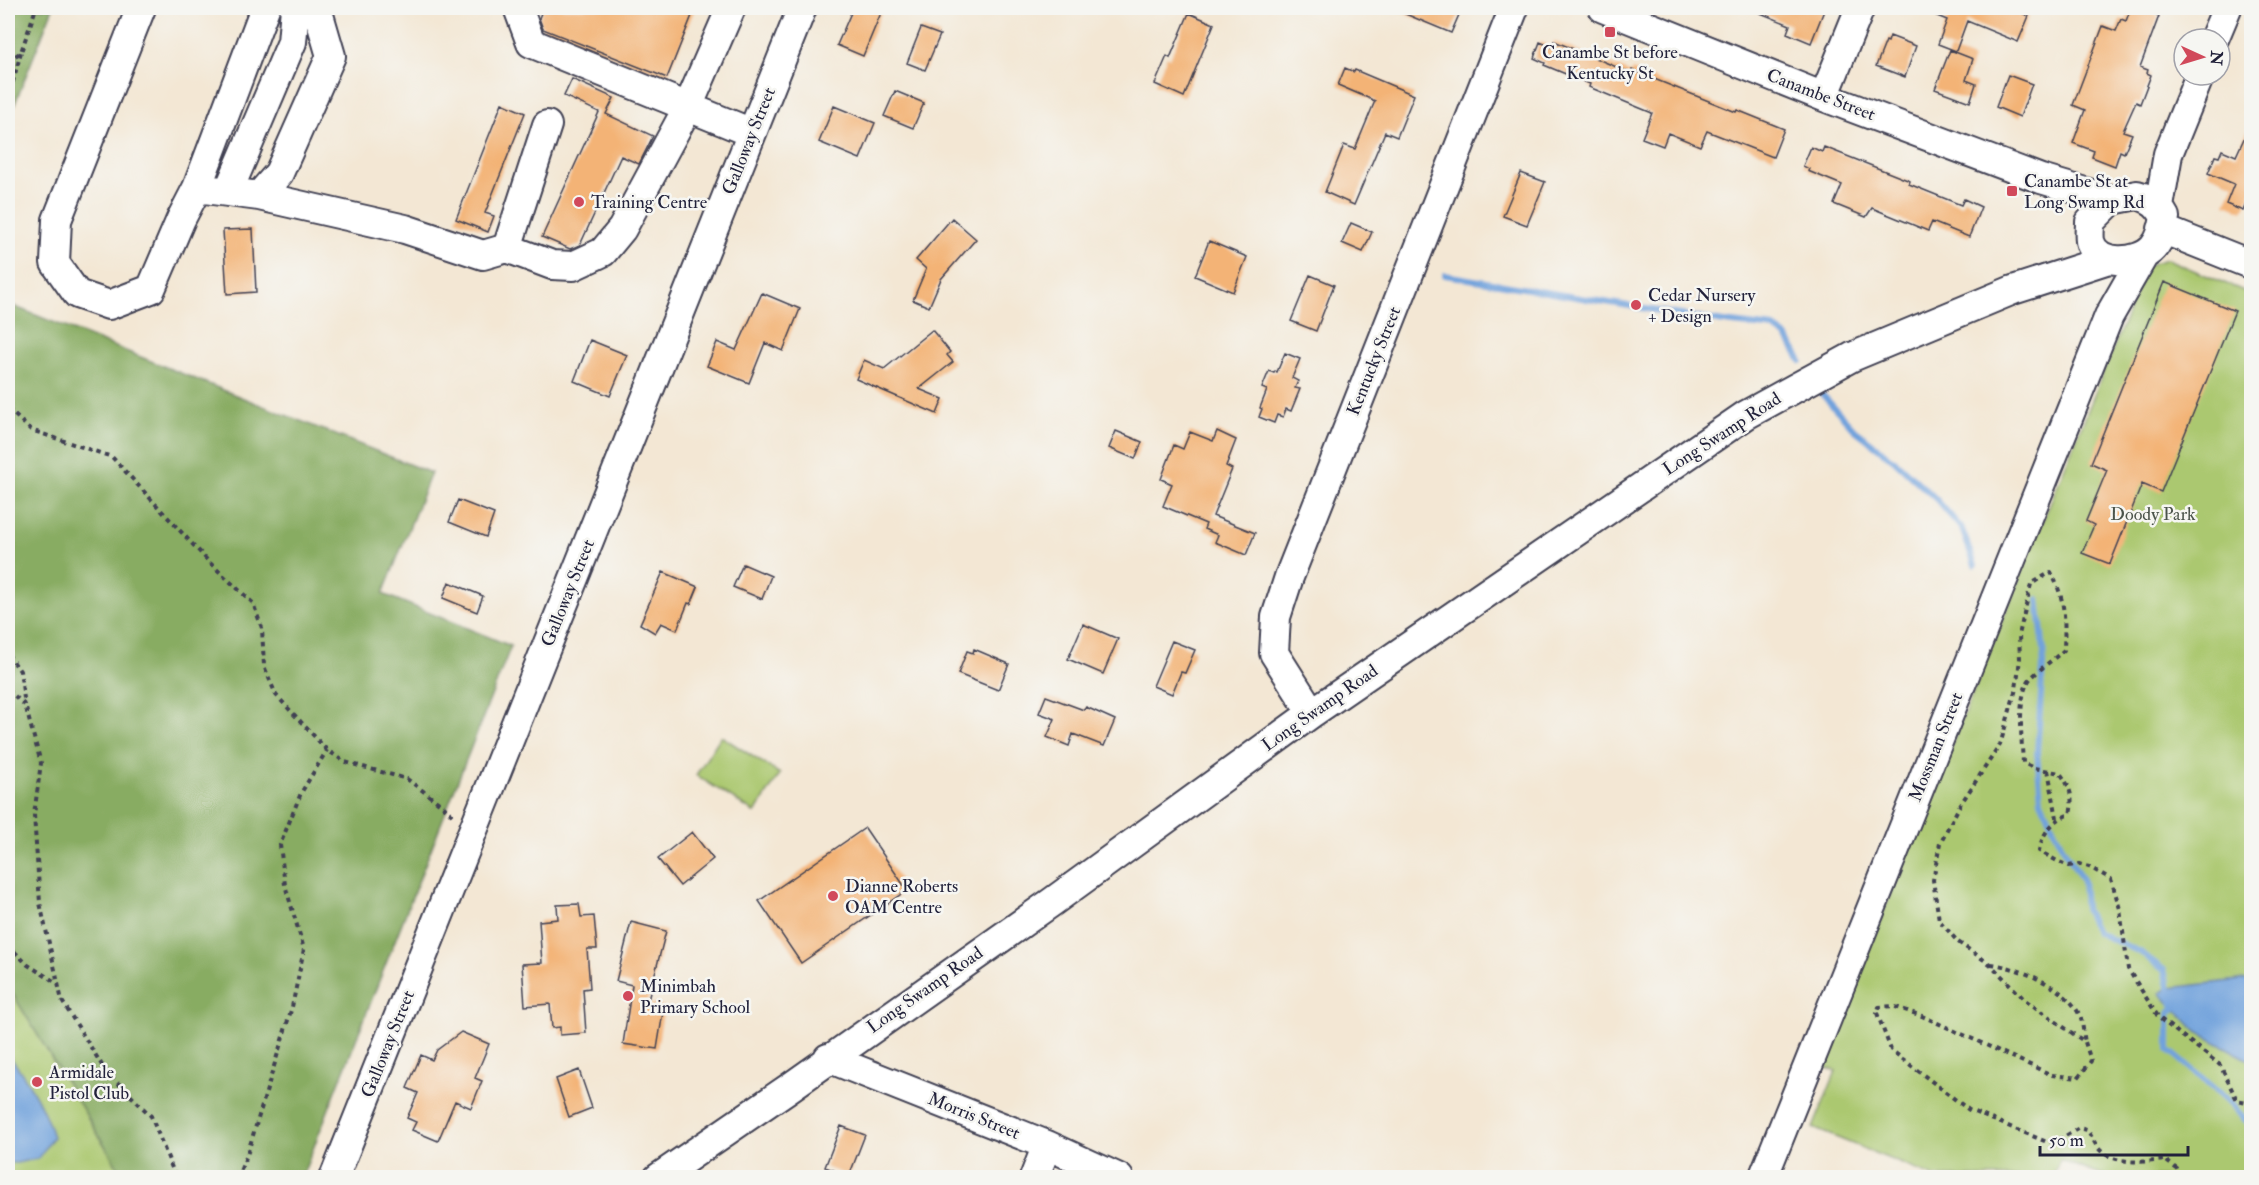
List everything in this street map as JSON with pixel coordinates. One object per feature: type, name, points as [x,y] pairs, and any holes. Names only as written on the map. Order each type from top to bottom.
[{"type":"street","points":[[141,8],[57,220],[54,263],[77,294],[109,305],[151,289],[197,188],[265,8]]},
{"type":"street","points":[[228,192],[292,42],[295,8]]},
{"type":"street","points":[[260,196],[279,173],[330,56],[317,8]]},
{"type":"street","points":[[518,8],[531,43],[752,133]]},
{"type":"street","points":[[197,188],[260,196],[405,229],[483,255],[507,248],[552,265],[573,266],[603,252],[622,229],[688,106],[731,8]]},
{"type":"street","name":"Galloway Street","points":[[334,1178],[802,8]]},
{"type":"street","name":"Kentucky Street","points":[[1312,713],[1274,654],[1276,617],[1288,577],[1514,8]]},
{"type":"street","name":"Canambe Street","points":[[1603,8],[1824,97],[2041,179],[2128,232],[2216,251],[2252,265]]},
{"type":"street","points":[[1824,97],[1860,8]]},
{"type":"street","points":[[2219,27],[2227,8]]},
{"type":"street","name":"Mossman Street","points":[[1763,1178],[2109,316],[2128,232],[2168,154],[2195,87]]},
{"type":"street","points":[[507,248],[548,125]]},
{"type":"street","name":"Long Swamp Road","points":[[658,1178],[1052,902],[1312,713],[1746,415],[1852,357],[2013,290],[2128,232]]},
{"type":"street","name":"Morris Street","points":[[828,1058],[1047,1145],[1119,1178]]},
{"type":"street","points":[[1034,1178],[1047,1145]]},
{"type":"path","points":[[8,100],[36,8]]},
{"type":"path","points":[[8,61],[21,52]]},
{"type":"path","points":[[8,409],[31,430],[112,458],[209,562],[253,603],[262,628],[264,666],[276,695],[327,750],[345,762],[407,779],[444,806],[471,836]]},
{"type":"path","points":[[2085,1042],[2025,1000],[1990,963],[1958,942],[1940,920],[1933,880],[1940,843],[1960,805],[2000,745],[2016,689],[2020,659],[2019,635],[2031,584],[2051,572],[2062,593],[2065,619],[2064,650],[2031,679],[2024,694],[2021,722],[2023,763],[2034,768],[2060,773],[2067,782],[2073,800],[2070,814],[2057,818],[2041,838],[2039,851],[2068,866],[2079,864],[2089,867],[2111,879],[2120,909],[2128,969],[2159,1018],[2220,1065],[2237,1100],[2252,1103]]},
{"type":"path","points":[[8,654],[20,671],[25,705],[41,763],[34,815],[40,903],[62,1001],[105,1070],[151,1116],[176,1178]]},
{"type":"path","points":[[8,690],[25,705]]},
{"type":"path","points":[[237,1178],[247,1155],[292,1007],[304,949],[285,885],[280,845],[301,793],[327,750]]},
{"type":"path","points":[[2048,770],[2057,818]]},
{"type":"path","points":[[8,945],[28,965],[58,983]]},
{"type":"path","points":[[1990,963],[2005,965],[2062,992],[2079,1014],[2091,1061],[2078,1078],[2052,1075],[1922,1016],[1893,1006],[1879,1007],[1877,1013],[1891,1050],[1969,1110],[2047,1142],[2060,1139],[2079,1128],[2087,1130],[2100,1150],[2119,1160],[2143,1163],[2165,1160],[2177,1169],[2181,1178]]},
{"type":"green space","points":[[8,8],[53,8],[8,121]]},
{"type":"green space","name":"Doody Park","points":[[2167,259],[2251,294],[2251,1177],[2106,1177],[2060,1160],[2053,1177],[1934,1177],[1813,1128],[1836,1071],[1821,1066],[2147,265]]},
{"type":"green space","points":[[8,304],[431,473],[383,594],[511,646],[302,1177],[124,1177],[8,986]]},
{"type":"green space","points":[[721,736],[780,774],[755,813],[696,775]]},
{"type":"green space","name":"Armidale Pistol Club","points":[[8,986],[124,1177],[8,1177]]},
{"type":"water","points":[[2251,980],[2251,1061],[2197,1032],[2160,993],[2169,988]]},
{"type":"water","points":[[8,1054],[34,1093],[53,1137],[39,1158],[17,1163],[8,1163]]},
{"type":"building","points":[[543,8],[695,8],[667,78],[543,29],[539,18]]},
{"type":"building","points":[[853,8],[883,8],[863,56],[837,45]]},
{"type":"building","points":[[1391,8],[1462,8],[1451,33]]},
{"type":"building","points":[[1748,8],[1825,8],[1811,43],[1787,33],[1790,25]]},
{"type":"building","points":[[1917,8],[2009,8],[2029,16],[2018,42],[1967,21],[1956,51],[1938,44],[1947,20]]},
{"type":"building","points":[[2131,8],[2144,8],[2159,16],[2140,67],[2148,70],[2147,73],[2151,75],[2140,104],[2136,102],[2123,131],[2132,134],[2124,153],[2120,151],[2115,166],[2092,157],[2094,151],[2073,143],[2085,110],[2073,105],[2103,26],[2116,31],[2121,19],[2126,21]]},
{"type":"building","points":[[1189,13],[1214,24],[1184,97],[1155,84],[1167,56],[1170,58]]},
{"type":"building","points":[[921,28],[940,35],[925,70],[907,63]]},
{"type":"building","points":[[1890,36],[1916,46],[1905,77],[1876,66]]},
{"type":"building","points":[[1554,41],[1631,73],[1632,70],[1784,129],[1773,157],[1707,131],[1700,146],[1668,133],[1663,146],[1642,138],[1652,113],[1589,87],[1590,84],[1544,65],[1545,63],[1534,58],[1540,42],[1552,47]]},
{"type":"building","points":[[1950,50],[1973,59],[1966,80],[1976,84],[1970,102],[1935,89]]},
{"type":"building","points":[[1345,68],[1414,95],[1397,137],[1385,132],[1354,205],[1325,192],[1344,145],[1355,149],[1375,101],[1338,85]]},
{"type":"building","points":[[2008,75],[2032,84],[2020,117],[1996,107]]},
{"type":"building","name":"Training Centre","points":[[572,79],[614,98],[606,114],[653,136],[639,164],[621,156],[580,245],[570,249],[542,237],[599,112],[564,96]]},
{"type":"building","points":[[895,91],[924,103],[913,128],[884,116]]},
{"type":"building","points":[[502,103],[525,113],[485,213],[494,216],[488,232],[456,219]]},
{"type":"building","points":[[834,106],[875,123],[860,159],[819,142]]},
{"type":"building","points":[[2252,121],[2252,190],[2243,211],[2226,204],[2234,184],[2208,173],[2215,156],[2219,157],[2222,150],[2236,156]]},
{"type":"building","points":[[1811,147],[1822,152],[1824,147],[1910,181],[1909,184],[1961,205],[1964,199],[1981,207],[1969,237],[1932,222],[1928,231],[1872,208],[1866,217],[1834,204],[1842,185],[1808,171],[1809,169],[1803,166]]},
{"type":"building","points":[[1521,173],[1545,182],[1527,225],[1503,216]]},
{"type":"building","points":[[952,218],[976,239],[941,279],[929,307],[913,300],[926,269],[916,260]]},
{"type":"building","points":[[1351,223],[1372,232],[1363,252],[1342,243]]},
{"type":"building","points":[[253,229],[256,292],[227,294],[223,230]]},
{"type":"building","points":[[1209,241],[1247,257],[1233,292],[1195,276]]},
{"type":"building","points":[[1310,275],[1334,285],[1316,331],[1291,321]]},
{"type":"building","points":[[2164,282],[2235,311],[2161,492],[2142,484],[2110,564],[2082,553],[2094,525],[2086,521],[2107,470],[2091,463]]},
{"type":"building","points":[[762,293],[800,309],[783,351],[765,343],[749,383],[707,366],[717,342],[736,350]]},
{"type":"building","points":[[932,330],[950,352],[947,355],[953,362],[919,389],[943,399],[937,414],[856,379],[864,360],[884,369]]},
{"type":"building","points":[[590,340],[627,355],[610,396],[574,381]]},
{"type":"building","points":[[1285,353],[1300,359],[1292,378],[1298,381],[1295,388],[1300,389],[1291,411],[1286,409],[1283,417],[1277,415],[1274,423],[1259,417],[1267,390],[1262,388],[1269,371],[1277,372]]},
{"type":"building","points":[[1116,431],[1142,442],[1135,459],[1109,448]]},
{"type":"building","points":[[1217,431],[1236,440],[1226,466],[1232,469],[1213,516],[1255,533],[1246,555],[1215,542],[1218,535],[1204,529],[1206,524],[1163,506],[1172,484],[1161,479],[1174,445],[1183,449],[1190,432],[1213,441]]},
{"type":"building","points":[[458,500],[494,514],[486,537],[449,522]]},
{"type":"building","points":[[743,564],[771,576],[762,599],[733,587]]},
{"type":"building","points":[[663,572],[698,587],[691,604],[688,603],[677,630],[661,623],[655,633],[640,624]]},
{"type":"building","points":[[449,582],[483,596],[477,612],[443,598]]},
{"type":"building","points":[[1083,624],[1118,639],[1103,674],[1068,659]]},
{"type":"building","points":[[1172,641],[1195,650],[1185,673],[1181,672],[1172,694],[1153,686]]},
{"type":"building","points":[[974,649],[1009,664],[998,690],[958,674],[967,651],[973,653]]},
{"type":"building","points":[[1046,696],[1084,710],[1086,707],[1115,720],[1104,746],[1073,734],[1069,746],[1047,737],[1055,719],[1039,713]]},
{"type":"building","name":"Dianne Roberts OAM Centre","points":[[865,828],[907,890],[801,963],[759,901]]},
{"type":"building","points":[[692,832],[713,859],[680,886],[658,859]]},
{"type":"building","points":[[579,904],[581,917],[594,916],[597,949],[587,949],[590,988],[583,989],[586,1033],[560,1035],[560,1027],[552,1028],[550,1004],[525,1006],[522,964],[542,963],[539,921],[558,919],[557,905]]},
{"type":"building","points":[[631,922],[666,931],[647,1004],[664,1006],[657,1049],[623,1044],[632,985],[616,981]]},
{"type":"building","points":[[461,1032],[489,1044],[475,1078],[482,1081],[471,1108],[455,1101],[438,1141],[412,1130],[416,1122],[407,1118],[418,1093],[407,1088],[421,1055],[432,1060],[437,1050]]},
{"type":"building","points":[[579,1070],[592,1108],[569,1117],[556,1079]]},
{"type":"building","points":[[841,1126],[865,1135],[849,1176],[825,1167]]},
{"type":"waterway","points":[[1445,275],[1724,322],[1774,328],[1787,337],[1801,361]]},
{"type":"waterway","points":[[1820,392],[1855,430],[1895,461],[1936,499],[1962,529],[1975,565]]},
{"type":"waterway","points":[[2038,599],[2044,651],[2037,752],[2041,801],[2061,844],[2083,881],[2085,909],[2096,932],[2140,952],[2164,970],[2174,1009],[2169,1012],[2169,1050],[2225,1098],[2252,1126]]},
{"type":"place","name":"Canambe St before Kentucky St","points":[[1610,32]]},
{"type":"place","name":"Canambe St at Long Swamp Rd","points":[[2012,191]]},
{"type":"place","name":"Training Centre","points":[[579,202]]},
{"type":"place","name":"Cedar Nursery + Design","points":[[1636,305]]},
{"type":"place","name":"Dianne Roberts OAM Centre","points":[[833,896]]},
{"type":"place","name":"Minimbah Primary School","points":[[628,996]]},
{"type":"place","name":"Armidale Pistol Club","points":[[37,1082]]}]
